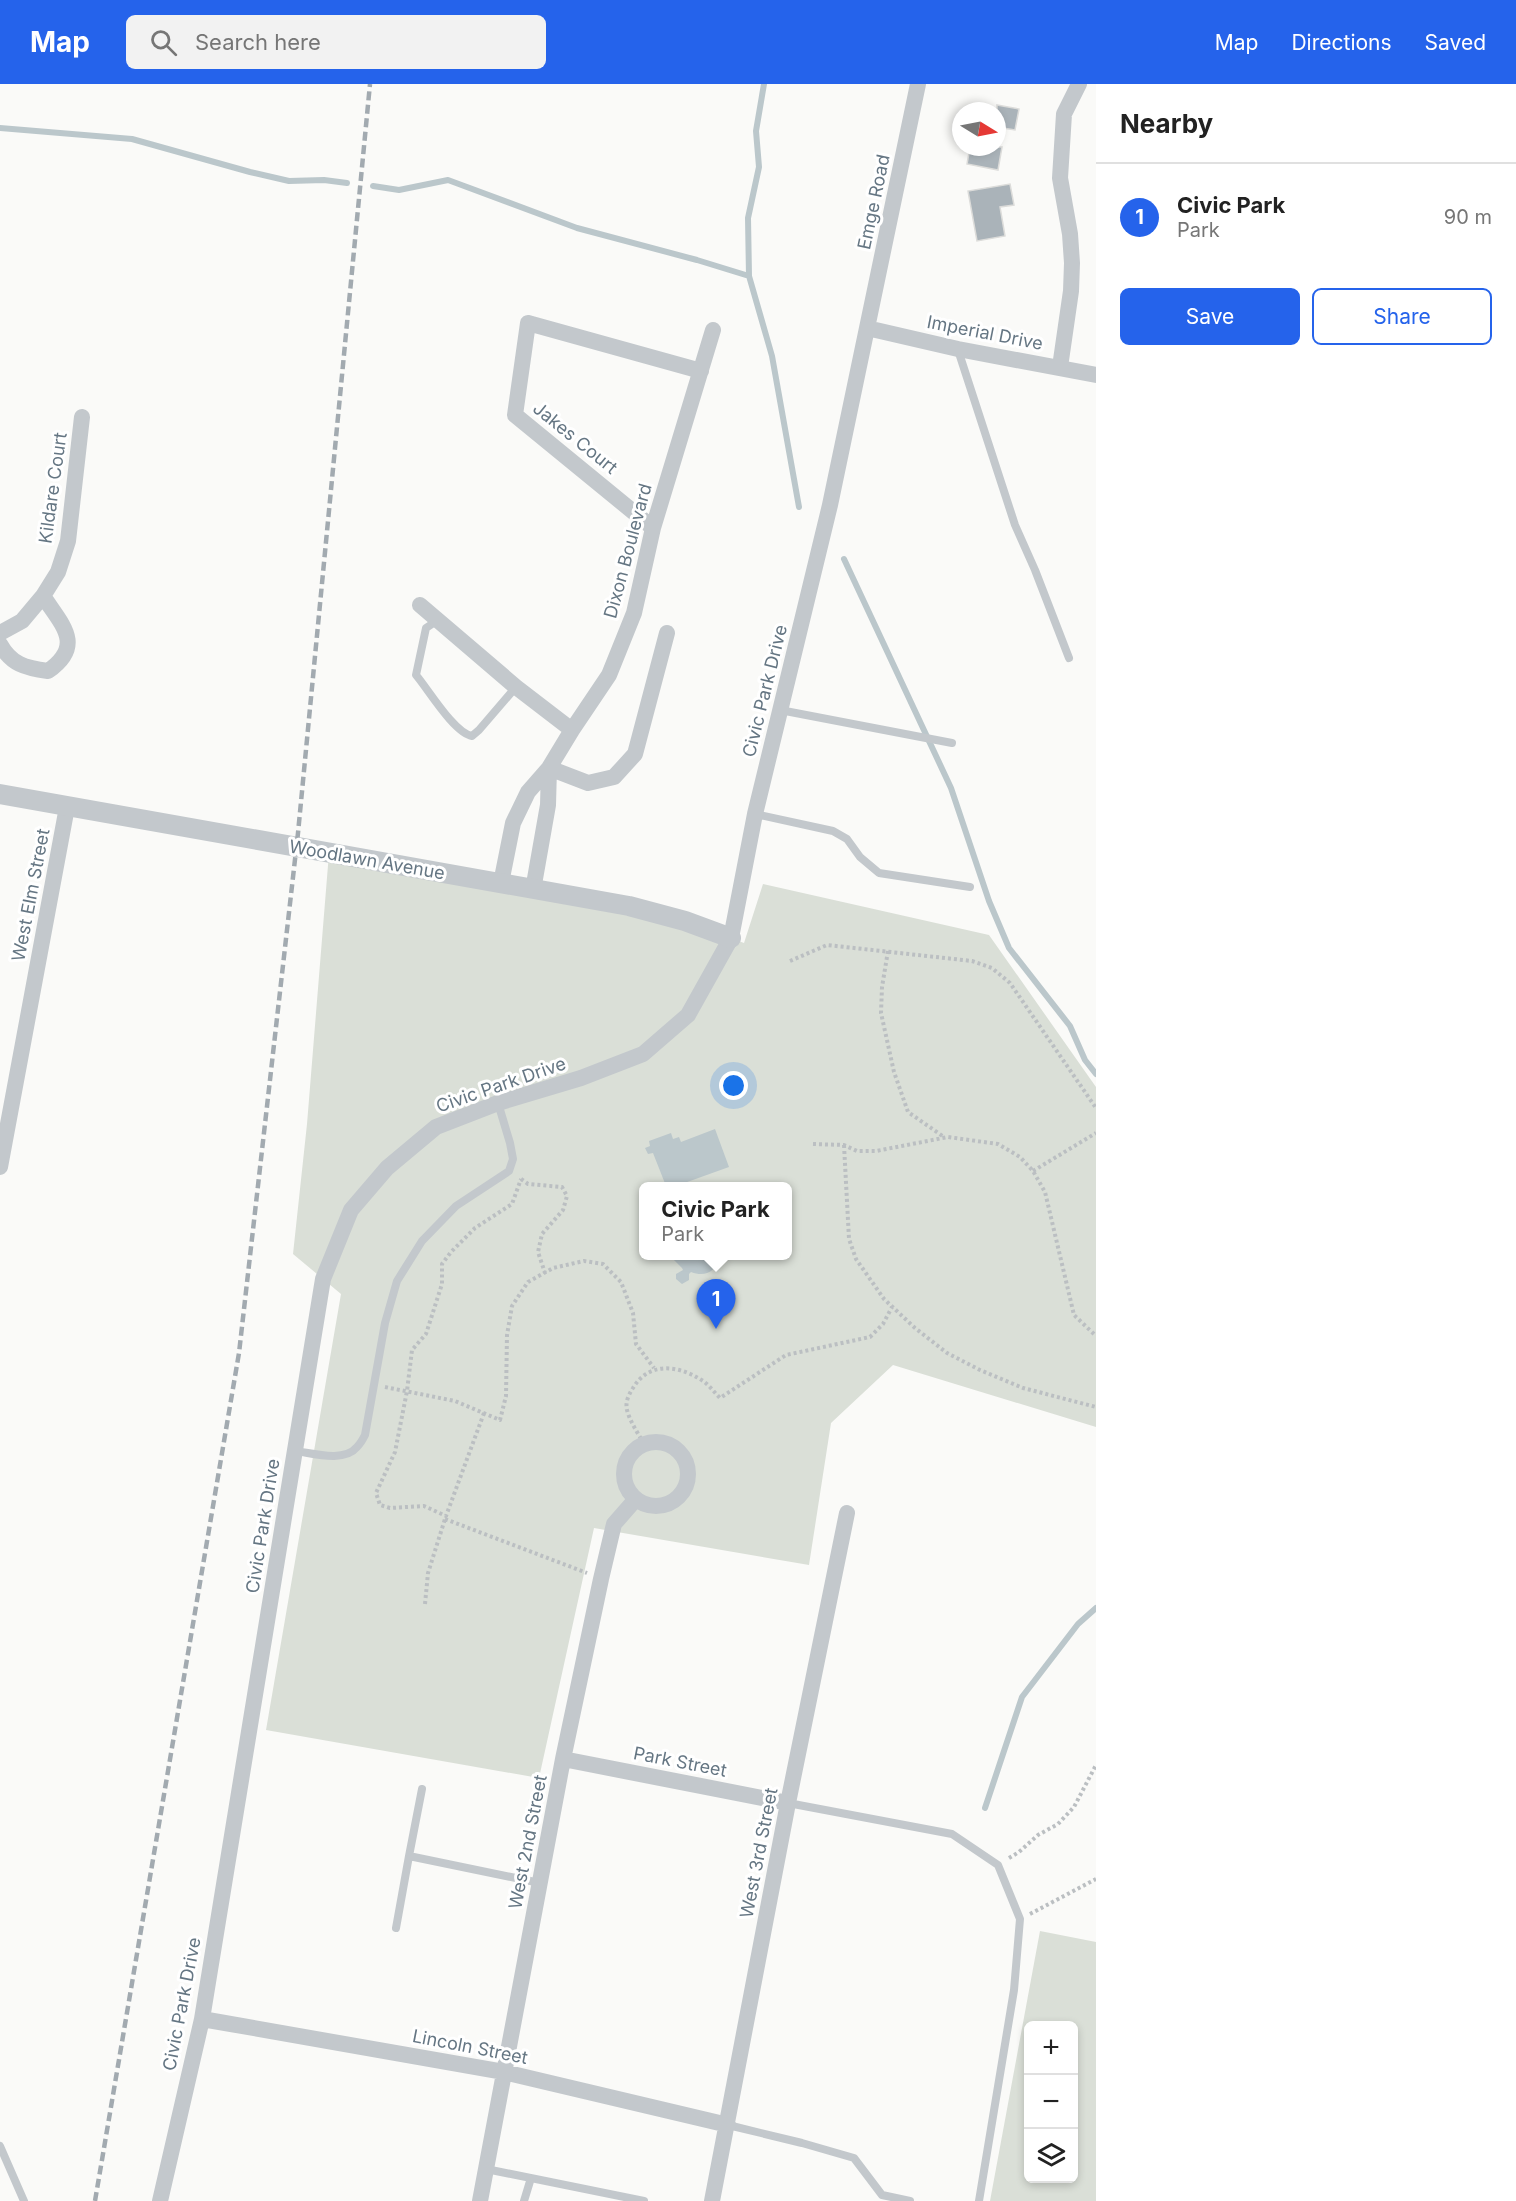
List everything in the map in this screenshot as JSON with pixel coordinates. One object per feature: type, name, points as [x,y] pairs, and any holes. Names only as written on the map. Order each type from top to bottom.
[{"type":"street","name":"Emge Road","points":[[867,328],[918,84]]},
{"type":"street","points":[[1060,367],[1071,291],[1072,263],[1070,234],[1060,178],[1064,114],[1079,84]]},
{"type":"street","name":"Jakes Court","points":[[653,528],[515,415],[528,323],[701,371]]},
{"type":"street","name":"Imperial Drive","points":[[867,328],[958,349],[1096,375]]},
{"type":"street","name":"Civic Park Drive","points":[[160,2201],[202,2019],[323,1279],[351,1210],[387,1168],[436,1128],[498,1103],[581,1077],[643,1053],[688,1015],[731,938],[755,814],[830,505],[867,328]]},
{"type":"street","name":"Dixon Boulevard","points":[[501,883],[513,823],[528,792],[549,768],[609,675],[634,613],[653,528],[714,330]]},
{"type":"street","name":"Kildare Court","points":[[0,633],[22,621],[43,596],[58,572],[68,541],[82,417]]},
{"type":"street","points":[[0,644],[7,656],[18,664],[36,670],[48,671],[61,662],[68,646],[66,630],[43,596]]},
{"type":"street","points":[[420,605],[516,687],[572,730]]},
{"type":"street","points":[[549,768],[588,783],[614,777],[635,754],[666,633]]},
{"type":"street","name":"Dixon Boulevard","points":[[533,890],[548,805],[549,768]]},
{"type":"street","name":"Woodlawn Avenue","points":[[0,794],[629,906],[685,921],[731,938]]},
{"type":"street","name":"West Elm Street","points":[[0,1167],[67,807]]},
{"type":"street","points":[[666,1443],[676,1448],[687,1467],[688,1477],[681,1496],[664,1506],[654,1507],[635,1500],[624,1481],[627,1459],[634,1450],[644,1444],[666,1443]]},
{"type":"street","name":"West 2nd Street","points":[[480,2201],[563,1759],[601,1579],[614,1524],[635,1500]]},
{"type":"street","name":"West 3rd Street","points":[[712,2201],[788,1803],[847,1513]]},
{"type":"street","name":"Park Street","points":[[563,1759],[788,1803]]},
{"type":"street","name":"Lincoln Street","points":[[202,2019],[504,2072],[728,2125]]},
{"type":"lane","points":[[958,349],[1015,525],[1069,658]]},
{"type":"lane","points":[[438,620],[426,628],[416,675],[448,717],[464,733],[472,736],[479,730],[516,687]]},
{"type":"lane","points":[[780,710],[952,743]]},
{"type":"lane","points":[[755,814],[833,831],[847,840],[860,857],[879,873],[970,887]]},
{"type":"lane","points":[[295,1451],[344,1455],[356,1449],[365,1435],[385,1323],[397,1281],[422,1241],[456,1206],[509,1171],[513,1160],[498,1103]]},
{"type":"lane","points":[[396,1928],[422,1789]]},
{"type":"lane","points":[[788,1803],[952,1834],[998,1865],[1020,1919],[1014,1990],[979,2201]]},
{"type":"lane","points":[[409,1856],[540,1883]]},
{"type":"lane","points":[[728,2125],[854,2158],[882,2195],[910,2201]]},
{"type":"lane","points":[[0,2146],[24,2201]]},
{"type":"lane","points":[[486,2169],[644,2201]]},
{"type":"lane","points":[[524,2201],[531,2178]]},
{"type":"path","points":[[790,961],[827,945],[972,961],[992,968],[1010,983],[1096,1108]]},
{"type":"path","points":[[888,951],[882,987],[881,1013],[894,1072],[908,1112],[944,1137]]},
{"type":"path","points":[[1033,1171],[1096,1133]]},
{"type":"path","points":[[813,1144],[844,1145],[857,1151],[876,1151],[944,1137],[998,1144],[1020,1157],[1033,1171],[1045,1192],[1074,1315],[1096,1336]]},
{"type":"path","points":[[844,1145],[849,1239],[856,1259],[884,1299],[947,1353],[980,1370],[1023,1388],[1096,1407]]},
{"type":"path","points":[[509,1171],[528,1184],[562,1187],[567,1196],[563,1210],[542,1234],[538,1252],[545,1273]]},
{"type":"path","points":[[521,1179],[512,1204],[475,1228],[442,1264],[442,1284],[426,1334],[412,1350],[407,1391],[395,1452],[376,1493],[380,1505],[390,1508],[424,1506],[445,1517],[601,1579]]},
{"type":"path","points":[[374,1385],[454,1401],[500,1420],[506,1396],[507,1335],[512,1306],[528,1282],[553,1268],[584,1262],[603,1264],[621,1282],[633,1313],[636,1344],[654,1368]]},
{"type":"path","points":[[644,1444],[627,1408],[629,1395],[639,1378],[654,1368],[672,1368],[704,1381],[720,1398],[786,1355],[870,1337],[883,1324],[892,1306]]},
{"type":"path","points":[[426,1604],[428,1573],[445,1517],[484,1413]]},
{"type":"path","points":[[998,1865],[1019,1852],[1038,1835],[1058,1824],[1074,1808],[1096,1765]]},
{"type":"path","points":[[1020,1919],[1096,1880]]},
{"type":"shaded area","points":[[329,853],[685,921],[744,943],[763,884],[989,935],[1096,1087],[1096,1427],[893,1365],[831,1423],[809,1565],[594,1528],[539,1778],[266,1730],[341,1294],[293,1254],[307,1124]]},
{"type":"shaded area","points":[[715,1129],[729,1167],[687,1182],[664,1182],[653,1153],[648,1154],[645,1148],[650,1146],[649,1141],[671,1133],[673,1139],[679,1137],[681,1142]]},
{"type":"shaded area","points":[[674,1260],[720,1260],[710,1272],[697,1274],[691,1272],[689,1280],[682,1284],[676,1279],[676,1274],[683,1270]]},
{"type":"shaded area","points":[[1040,1931],[1096,1942],[1096,2201],[990,2201]]},
{"type":"building","points":[[1006,107],[1019,109],[1015,130],[1006,128]]},
{"type":"building","points":[[968,156],[1000,156],[998,170],[967,164]]},
{"type":"building","points":[[1010,184],[1014,205],[1000,207],[1005,236],[977,241],[968,191]]},
{"type":"waterway","points":[[764,84],[756,131],[759,167],[748,218],[749,276],[772,356],[799,507]]},
{"type":"waterway","points":[[0,128],[132,139],[289,181],[324,180],[347,183]]},
{"type":"waterway","points":[[373,186],[399,190],[448,180],[577,228],[749,276]]},
{"type":"waterway","points":[[844,559],[951,788],[989,901],[1009,948],[1070,1026],[1085,1060],[1096,1074]]},
{"type":"waterway","points":[[985,1808],[1022,1697],[1078,1624],[1096,1608]]},
{"type":"railway","points":[[95,2201],[239,1353],[298,833],[370,84]]},
{"type":"place","name":"Civic Park","points":[[716,1329]]}]
